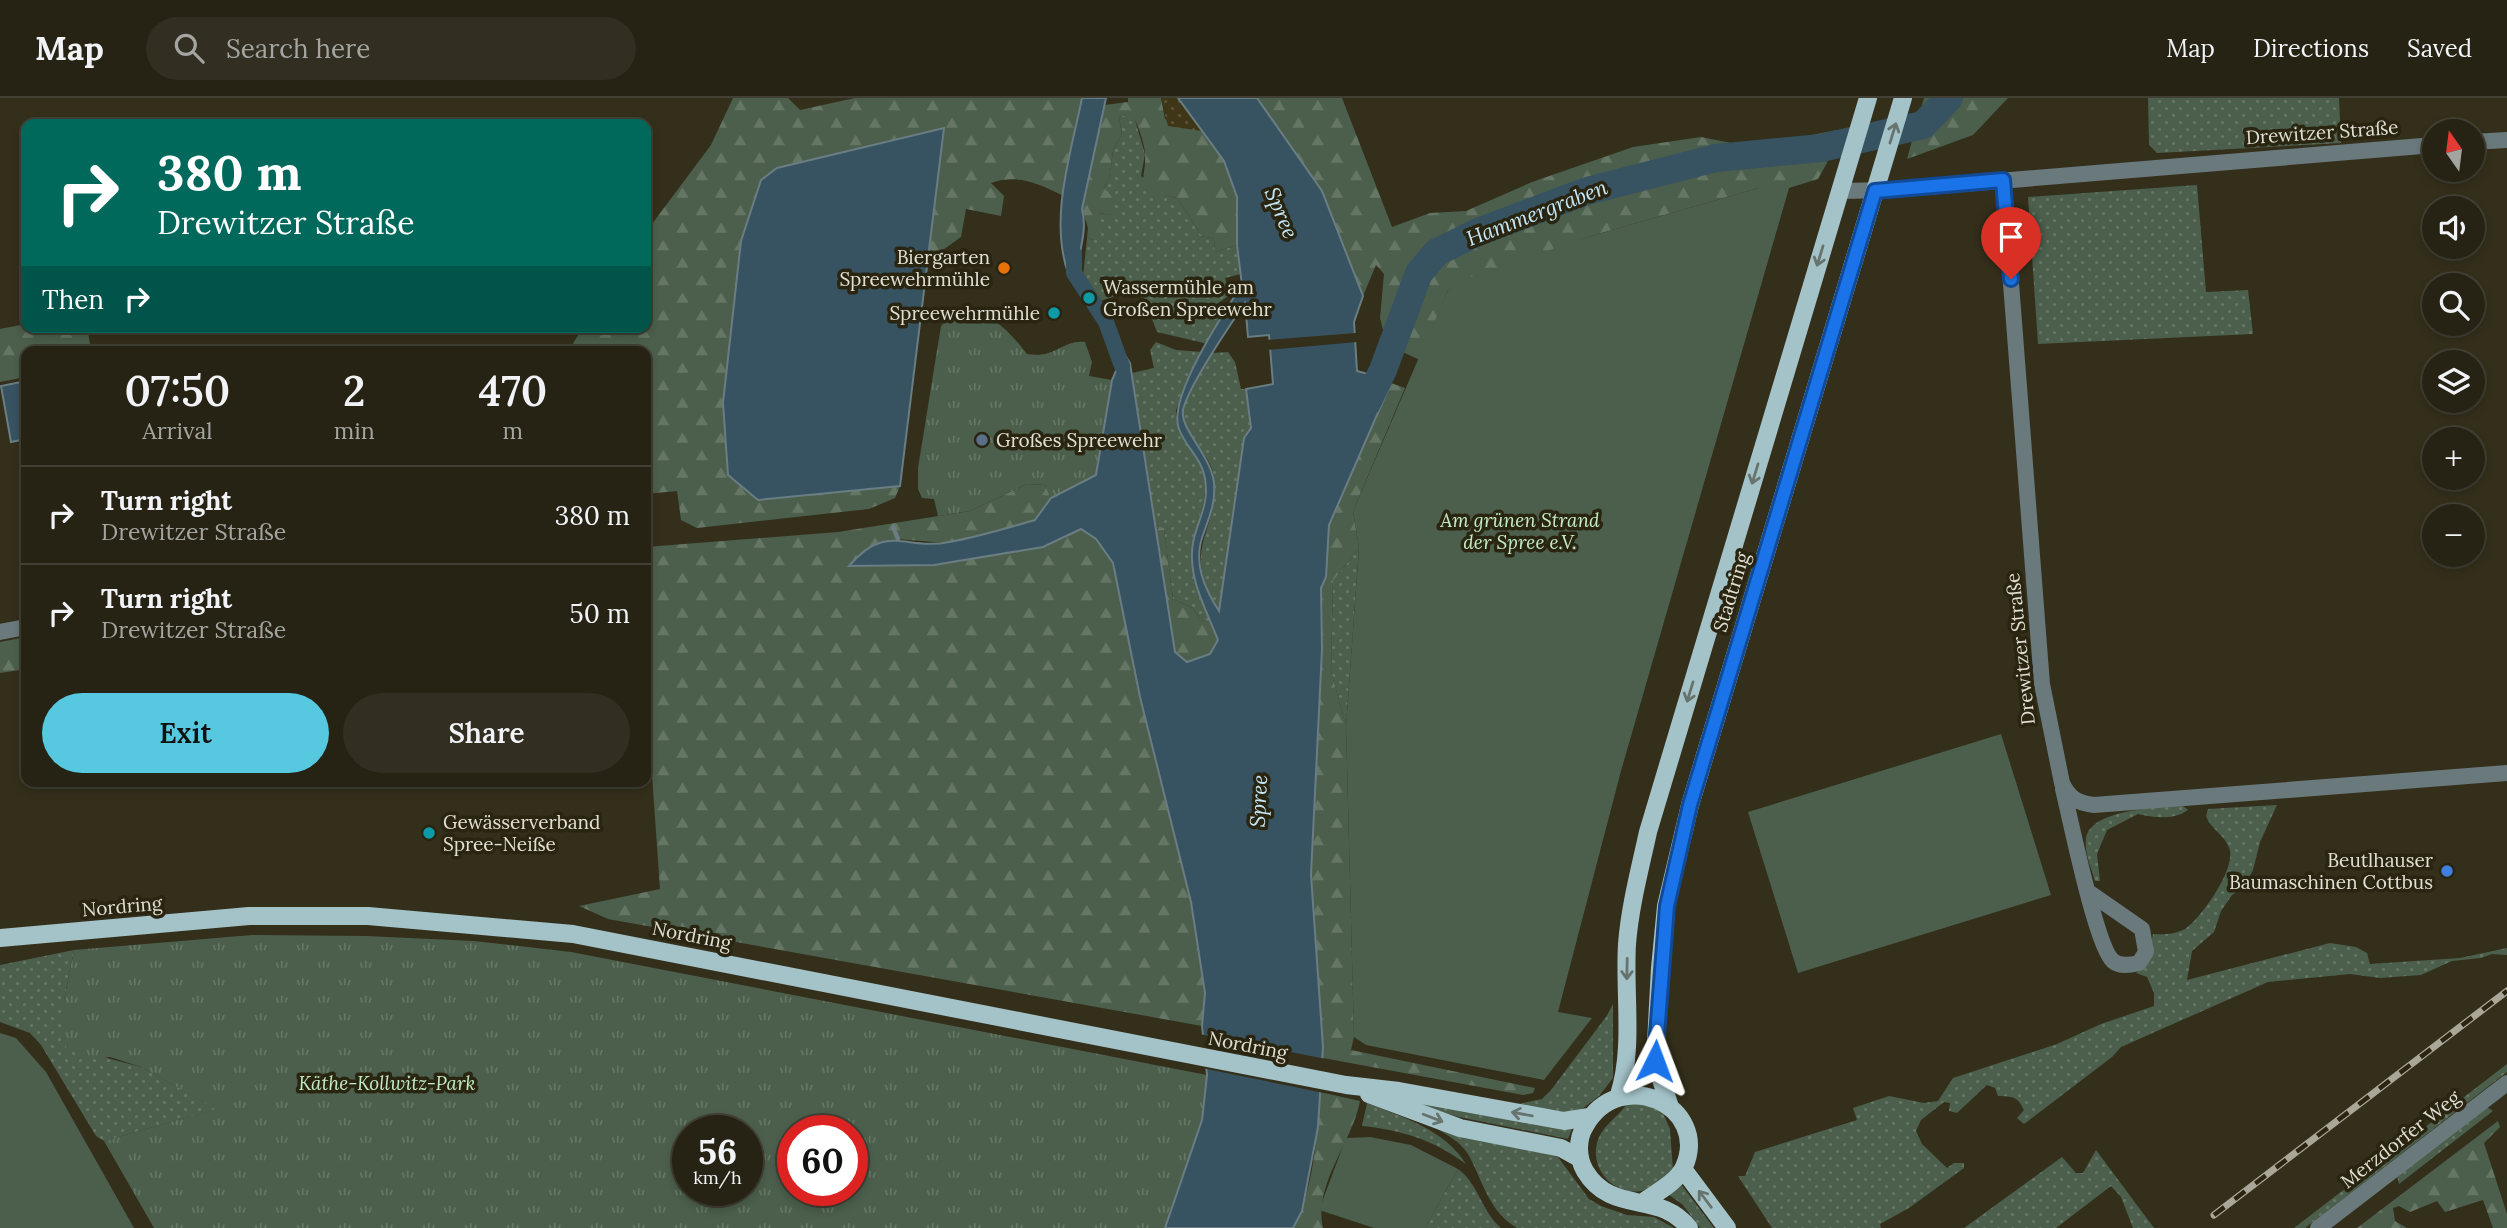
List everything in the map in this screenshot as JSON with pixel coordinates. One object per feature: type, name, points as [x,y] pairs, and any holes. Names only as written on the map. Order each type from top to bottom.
[{"type":"main road","name":"Stadtring","points":[[1683,1169],[1688,1155],[1687,1138],[1680,1118],[1670,1107],[1655,1061],[1667,906],[1694,792],[1903,99]]},
{"type":"main road","name":"Stadtring","points":[[1619,1096],[1628,1070],[1629,932],[1648,832],[1867,104]]},
{"type":"main road","name":"Nordring","points":[[0,940],[249,916],[368,916],[573,934],[1346,1085],[1399,1091],[1564,1121],[1589,1118]]},
{"type":"main road","name":"Nordring","points":[[1346,1085],[1460,1128],[1561,1148],[1579,1158]]},
{"type":"main road","points":[[1670,1107],[1643,1094],[1619,1096],[1603,1103],[1589,1118],[1579,1135],[1579,1158],[1594,1184],[1609,1196],[1628,1203],[1643,1202],[1666,1208],[1689,1228]]},
{"type":"main road","points":[[1643,1202],[1683,1169],[1727,1228]]},
{"type":"street","points":[[2485,141],[2507,139]]},
{"type":"street","name":"Drewitzer Straße","points":[[1840,191],[1875,191],[2422,146]]},
{"type":"street","name":"Drewitzer Straße","points":[[2003,180],[2042,684],[2062,783],[2105,952],[2115,963],[2139,963],[2146,952],[2142,929],[2090,893]]},
{"type":"street","points":[[0,632],[21,628]]},
{"type":"street","points":[[2062,783],[2076,801],[2094,805],[2507,773]]},
{"type":"street","name":"Merzdorfer Weg","points":[[2318,1228],[2507,1083]]},
{"type":"green space","points":[[733,98],[788,98],[800,110],[855,98],[1082,98],[1062,195],[1019,180],[991,183],[1004,196],[1001,216],[966,209],[961,237],[940,252],[929,253],[943,128],[777,168],[758,500],[900,486],[895,498],[869,509],[697,528],[681,520],[677,491],[651,494],[651,346],[572,346],[579,333],[651,333],[651,225],[711,145]]},
{"type":"green space","points":[[1128,98],[1161,98],[1165,119],[1202,131],[1224,161],[1237,197],[1237,245],[1215,252],[1214,239],[1202,236],[1177,198],[1164,195],[1159,203],[1151,195],[1144,184],[1145,152],[1132,114],[1119,117],[1122,134],[1113,150],[1110,175],[1104,188],[1114,198],[1113,215],[1098,213],[1101,233],[1094,240],[1087,238],[1088,228],[1082,209],[1105,105],[1128,102]]},
{"type":"green space","points":[[1257,98],[1342,98],[1392,227],[1430,213],[1466,211],[1532,182],[1633,147],[1701,137],[1736,144],[1786,140],[1837,130],[1827,163],[1818,179],[1789,188],[1759,188],[1591,236],[1448,290],[1420,360],[1387,345],[1380,318],[1384,274],[1376,265],[1363,296],[1322,191]]},
{"type":"green space","points":[[1924,98],[2008,98],[1973,135],[1907,159]]},
{"type":"green space","points":[[2148,98],[2339,98],[2341,143],[2157,153],[2149,145]]},
{"type":"green space","points":[[1133,113],[1145,154],[1141,176],[1164,195],[1177,198],[1202,236],[1214,239],[1215,252],[1237,245],[1241,274],[1225,278],[1230,295],[1215,305],[1219,322],[1208,344],[1157,332],[1144,298],[1125,293],[1100,301],[1083,277],[1087,238],[1094,240],[1098,213],[1113,215],[1104,188],[1110,175],[1113,150],[1122,134],[1119,117]]},
{"type":"green space","points":[[2197,185],[2206,292],[2248,290],[2253,334],[2038,344],[2028,197]]},
{"type":"green space","name":"Am grünen Strand der Spree e.V.","points":[[1759,188],[1789,188],[1621,771],[1558,1012],[1592,1018],[1544,1080],[1366,1045],[1354,1037],[1346,726],[1359,548],[1353,511],[1448,290],[1471,277],[1591,236]]},
{"type":"green space","points":[[967,310],[987,317],[1001,326],[1027,354],[1045,354],[1071,343],[1085,342],[1092,362],[1089,376],[1112,380],[1096,475],[1051,498],[1045,485],[1027,484],[970,511],[938,516],[934,499],[922,498],[918,489],[918,468],[941,326],[952,314]]},
{"type":"green space","points":[[21,325],[21,333],[88,333],[90,346],[21,346],[21,378],[0,382],[0,329]]},
{"type":"green space","points":[[1156,342],[1176,350],[1203,352],[1176,410],[1180,427],[1198,457],[1204,474],[1205,492],[1193,543],[1192,564],[1199,593],[1211,622],[1200,620],[1193,608],[1173,599],[1164,529],[1156,526],[1132,373],[1154,368],[1150,350]]},
{"type":"green space","points":[[1228,352],[1235,362],[1241,389],[1246,389],[1251,428],[1244,438],[1220,612],[1207,589],[1201,554],[1212,510],[1213,473],[1206,457],[1185,428],[1183,411],[1212,353]]},
{"type":"green space","points":[[1391,383],[1405,388],[1353,511],[1359,548],[1333,581],[1331,671],[1346,726],[1354,1037],[1351,1050],[1535,1088],[1533,1093],[1523,1095],[1323,1058],[1311,875],[1322,649],[1321,588],[1326,577],[1329,525]]},
{"type":"green space","points":[[1027,484],[1045,485],[1051,498],[1035,520],[946,543],[897,539],[850,565],[934,565],[1043,547],[1081,529],[1096,539],[1113,563],[1140,697],[1191,902],[1205,993],[1202,1026],[608,919],[579,906],[660,889],[651,760],[651,547],[838,532],[970,511]]},
{"type":"green space","points":[[1156,526],[1164,528],[1173,599],[1193,608],[1200,620],[1211,622],[1218,640],[1210,654],[1187,662],[1175,652]]},
{"type":"green space","points":[[1359,548],[1346,726],[1331,671],[1333,581]]},
{"type":"green space","points":[[21,638],[21,670],[0,673],[0,642]]},
{"type":"green space","points":[[2001,734],[2051,895],[1798,973],[1748,812]]},
{"type":"green space","points":[[2277,805],[2260,842],[2253,870],[2245,886],[2232,895],[2221,911],[2214,932],[2192,951],[2187,980],[2330,943],[2356,947],[2367,953],[2370,964],[2460,958],[2507,948],[2507,955],[2492,954],[2452,961],[2421,975],[2380,978],[2350,974],[2268,982],[2121,1047],[2112,1057],[2024,1124],[2017,1118],[2024,1110],[2019,1102],[2011,1097],[1998,1096],[1995,1088],[1987,1085],[1957,1113],[1949,1111],[1950,1103],[1944,1102],[1921,1120],[1916,1131],[1922,1144],[1947,1168],[1954,1163],[1964,1163],[1964,1168],[1909,1208],[1880,1224],[1881,1228],[1772,1228],[1738,1176],[1745,1176],[1755,1152],[1857,1120],[1853,1108],[1889,1096],[1924,1103],[1938,1101],[1953,1078],[2057,1044],[2101,1024],[2154,1006],[2154,993],[2147,977],[2136,973],[2147,963],[2153,934],[2177,932],[2192,923],[2222,882],[2230,860],[2228,846],[2206,816],[2208,809]]},
{"type":"green space","points":[[2183,806],[2188,810],[2177,815],[2157,817],[2138,814],[2107,830],[2097,854],[2100,881],[2095,881],[2088,860],[2086,839],[2090,829],[2099,821],[2127,812]]},
{"type":"green space","name":"Käthe-Kollwitz-Park","points":[[252,935],[474,941],[571,952],[1207,1075],[1202,1120],[1165,1228],[154,1228],[104,1141],[216,1109],[141,1067],[110,1057],[97,1059],[66,1049],[64,1000],[74,950]]},
{"type":"green space","points":[[74,950],[64,1000],[103,1057],[141,1067],[217,1109],[104,1141],[96,1136],[41,1045],[30,1033],[0,1022],[0,965]]},
{"type":"green space","points":[[1613,1004],[1613,1078],[1599,1096],[1582,1109],[1564,1114],[1514,1105],[1542,1099],[1551,1090]]},
{"type":"green space","points":[[0,1033],[16,1038],[46,1072],[134,1228],[0,1228]]},
{"type":"green space","points":[[2507,1064],[2507,1072],[2305,1228],[2294,1228]]},
{"type":"green space","points":[[1320,1092],[1360,1101],[1323,1196],[1323,1228],[1293,1228],[1310,1179]]},
{"type":"green space","points":[[1420,1099],[1572,1129],[1568,1139],[1459,1117],[1419,1105]]},
{"type":"green space","points":[[1630,1099],[1638,1099],[1663,1113],[1670,1129],[1673,1170],[1654,1185],[1641,1191],[1613,1185],[1606,1179],[1597,1162],[1599,1136]]},
{"type":"green space","points":[[1367,1103],[1409,1119],[1435,1133],[1457,1152],[1466,1164],[1429,1142],[1390,1130],[1362,1126]]},
{"type":"green space","points":[[2487,1107],[2493,1111],[2399,1184],[2397,1176]]},
{"type":"green space","points":[[2498,1121],[2500,1127],[2484,1143],[2507,1214],[2507,1228],[2493,1228],[2483,1200],[2445,1212],[2437,1201],[2410,1212],[2399,1206],[2393,1208],[2395,1221],[2407,1228],[2357,1228]]},
{"type":"green space","points":[[1433,1126],[1558,1157],[1589,1199],[1627,1215],[1654,1217],[1674,1228],[1517,1228],[1493,1205],[1465,1149]]},
{"type":"green space","points":[[1370,1137],[1411,1145],[1458,1169],[1425,1228],[1374,1228],[1319,1210],[1346,1138]]},
{"type":"green space","points":[[2096,1150],[2154,1228],[2133,1228],[2121,1197],[2111,1186],[2056,1228],[1964,1228],[2062,1157],[2076,1173],[2083,1173]]},
{"type":"green space","points":[[1458,1169],[1465,1175],[1501,1228],[1425,1228]]},
{"type":"green space","points":[[1680,1183],[1714,1228],[1700,1228],[1683,1205],[1668,1194]]},
{"type":"sand","points":[[1161,98],[1178,98],[1202,131],[1168,126]]},
{"type":"water","points":[[1082,98],[1106,98],[1082,209],[1084,226],[1078,272],[1068,273],[1063,252],[1061,208]]},
{"type":"water","name":"Spree","points":[[1178,98],[1257,98],[1322,191],[1363,296],[1354,322],[1357,371],[1375,376],[1378,368],[1389,372],[1386,381],[1391,383],[1329,525],[1326,577],[1321,588],[1322,649],[1311,875],[1323,1047],[1318,1127],[1302,1211],[1293,1228],[1165,1228],[1202,1120],[1207,1075],[1202,1026],[1205,993],[1191,902],[1140,697],[1113,563],[1096,539],[1081,529],[1043,547],[934,565],[849,566],[862,553],[886,541],[934,544],[949,542],[1035,520],[1051,498],[1096,475],[1112,380],[1119,364],[1113,346],[1118,344],[1130,363],[1175,652],[1187,662],[1210,654],[1218,640],[1199,593],[1192,556],[1194,536],[1204,505],[1205,480],[1200,464],[1179,429],[1178,415],[1181,397],[1199,356],[1242,285],[1237,245],[1237,197],[1224,161]],"holes":[[[1245,303],[1248,337],[1269,335],[1273,384],[1246,389],[1251,428],[1244,438],[1219,611],[1205,584],[1199,555],[1213,503],[1214,483],[1212,473],[1186,426],[1183,410],[1201,372]]]},
{"type":"water","points":[[944,128],[900,486],[758,500],[728,475],[723,403],[741,241],[761,180],[777,168]]},
{"type":"water","points":[[21,382],[21,440],[11,442],[1,386]]},
{"type":"pier","points":[[1356,333],[1357,342],[1266,350],[1266,340]]},
{"type":"pier","points":[[1199,1034],[1326,1059],[1324,1093],[1202,1068]]},
{"type":"waterway","name":"Hammergraben","points":[[1367,403],[1383,370],[1419,273],[1437,252],[1478,232],[1587,191],[1716,158],[1821,148],[1923,125],[1949,98]]},
{"type":"waterway","points":[[1074,254],[1074,273],[1106,322],[1122,366]]},
{"type":"waterway","points":[[893,527],[898,539]]},
{"type":"railway","points":[[2214,1215],[2507,991]]},
{"type":"place","name":"Biergarten Spreewehrmühle","points":[[1004,268]]},
{"type":"place","name":"Wassermühle am Großen Spreewehr","points":[[1089,298]]},
{"type":"place","name":"Spreewehrmühle","points":[[1054,313]]},
{"type":"place","name":"Großes Spreewehr","points":[[982,440]]},
{"type":"place","name":"Gewässerverband Spree-Neiße","points":[[429,833]]},
{"type":"place","name":"Beutlhauser Baumaschinen Cottbus","points":[[2447,871]]},
{"type":"route","points":[[1655,1061],[1660,968],[1667,906],[1690,805],[1875,191],[2003,180],[2011,279]]}]
